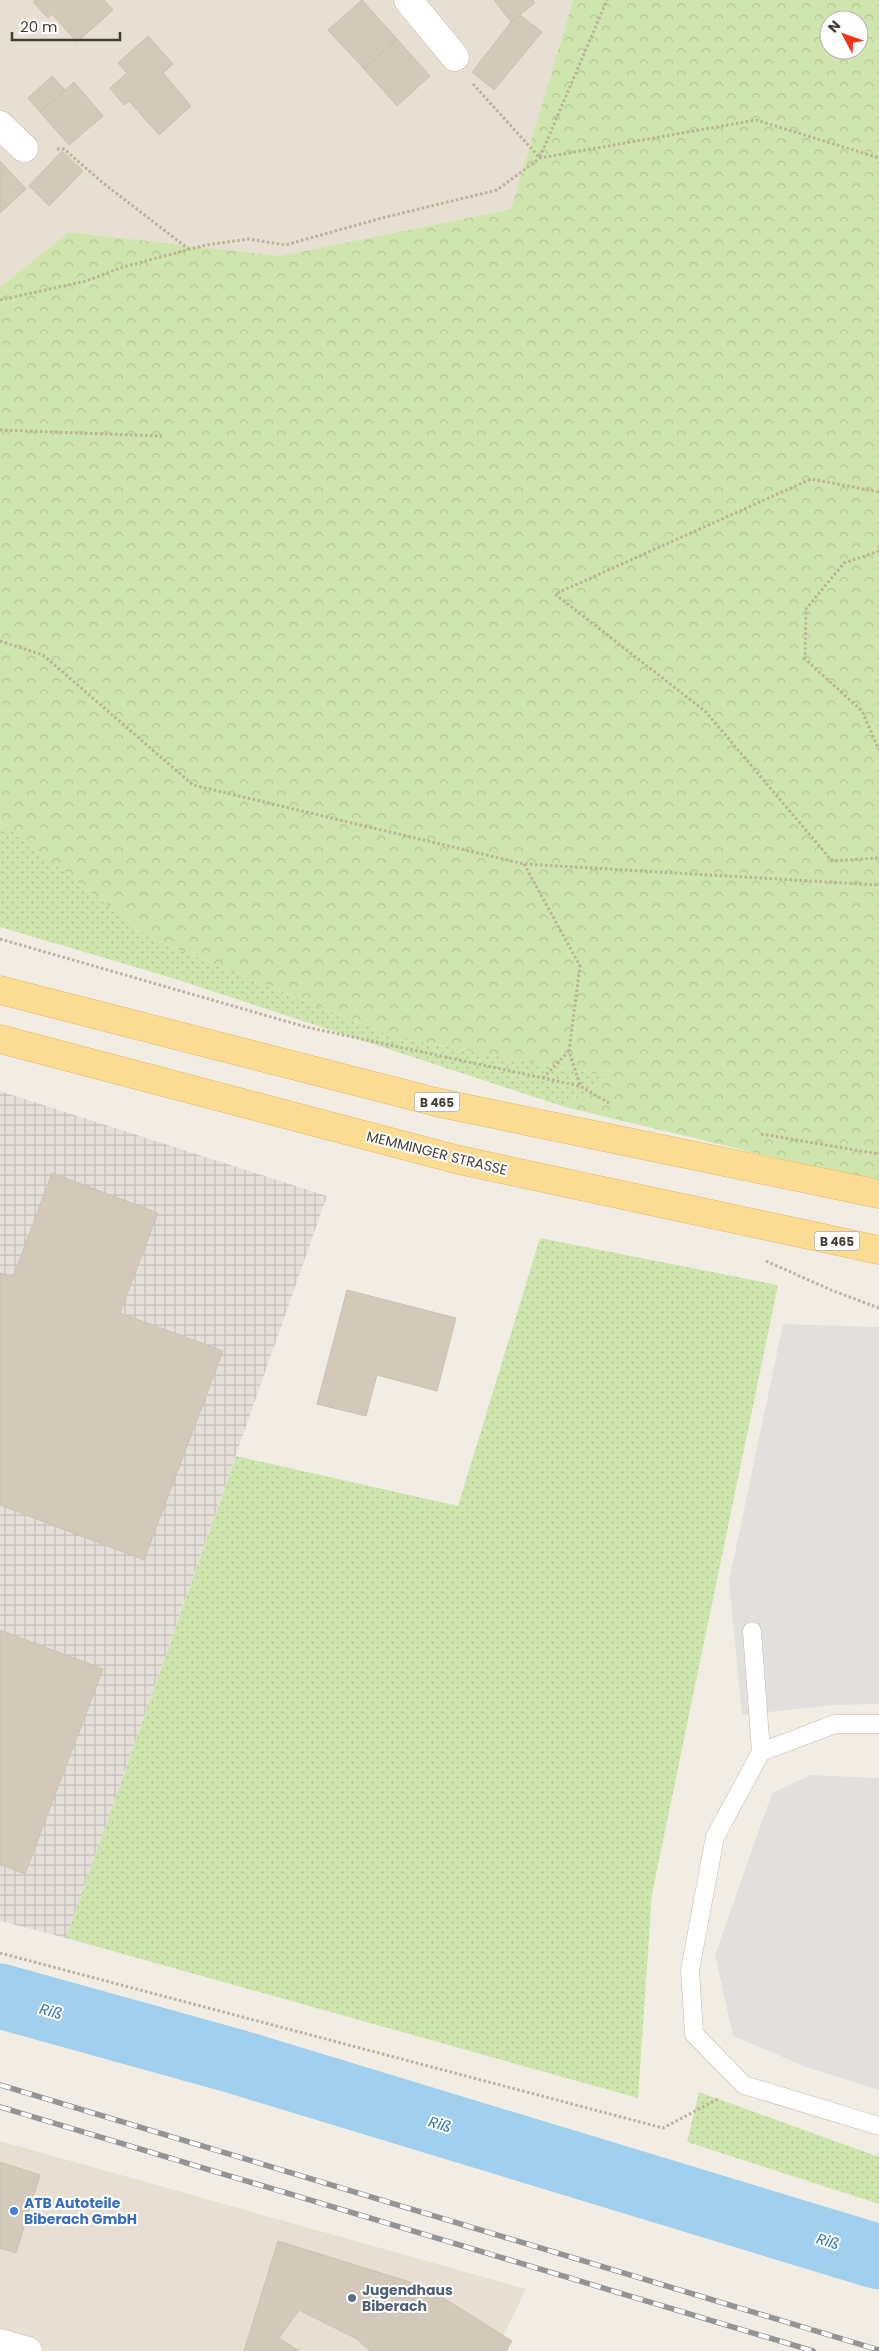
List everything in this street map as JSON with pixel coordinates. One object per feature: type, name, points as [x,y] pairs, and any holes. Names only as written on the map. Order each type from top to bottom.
[{"type":"main road","name":"B 465","points":[[0,990],[440,1103],[879,1194]]},
{"type":"main road","name":"MEMMINGER STRASSE","points":[[0,1039],[459,1160],[879,1250]]},
{"type":"street","points":[[408,0],[455,56]]},
{"type":"street","points":[[0,125],[24,148]]},
{"type":"street","points":[[0,2343],[28,2351]]},
{"type":"lane","points":[[752,1630],[761,1752],[715,1837],[690,1970],[694,2034],[744,2085],[879,2126]]},
{"type":"lane","points":[[761,1752],[835,1724],[879,1724]]},
{"type":"path","points":[[540,158],[607,0]]},
{"type":"path","points":[[455,56],[473,84],[540,158]]},
{"type":"path","points":[[0,300],[86,281],[123,268],[206,245],[250,239],[285,245],[382,218],[497,190],[540,158],[756,120],[879,158]]},
{"type":"path","points":[[24,148],[64,149],[190,250]]},
{"type":"path","points":[[0,430],[162,436]]},
{"type":"path","points":[[879,492],[811,479],[554,594],[706,712],[832,861],[879,858]]},
{"type":"path","points":[[879,551],[844,563],[806,609],[805,659],[862,711],[879,750]]},
{"type":"path","points":[[0,641],[43,655],[193,785],[524,864],[879,884]]},
{"type":"path","points":[[524,864],[580,966],[569,1051],[580,1086]]},
{"type":"path","points":[[0,939],[306,1026],[580,1086],[612,1104]]},
{"type":"path","points":[[543,1078],[569,1051]]},
{"type":"path","points":[[754,1132],[879,1154]]},
{"type":"path","points":[[0,1953],[663,2128],[744,2085]]},
{"type":"shaded area","points":[[0,0],[573,0],[511,209],[280,256],[69,232],[0,287]]},
{"type":"shaded area","points":[[0,1091],[327,1196],[66,1938],[0,1921]]},
{"type":"shaded area","points":[[783,1324],[879,1327],[879,1704],[835,1705],[742,1715],[729,1581]]},
{"type":"shaded area","points":[[811,1775],[879,1778],[879,2090],[806,2067],[733,2036],[715,1955],[772,1793]]},
{"type":"shaded area","points":[[0,2141],[526,2289],[496,2351],[0,2351]]},
{"type":"green space","points":[[573,0],[879,0],[879,1180],[776,1158],[565,1107],[609,1076],[394,1037],[150,938],[0,822],[0,287],[69,232],[280,256],[511,209]]},
{"type":"green space","points":[[0,822],[150,938],[394,1037],[609,1076],[565,1107],[172,978],[0,927]]},
{"type":"green space","points":[[540,1238],[778,1285],[652,1894],[638,2098],[66,1938],[236,1456],[458,1506]]},
{"type":"green space","points":[[699,2092],[879,2157],[879,2204],[687,2142]]},
{"type":"building","points":[[36,0],[104,0],[113,10],[77,42],[52,14],[48,18],[33,2]]},
{"type":"building","points":[[362,0],[397,39],[364,69],[328,30]]},
{"type":"building","points":[[494,0],[533,0],[535,3],[511,22]]},
{"type":"building","points":[[520,15],[542,32],[494,90],[472,72],[511,22]]},
{"type":"building","points":[[148,36],[173,64],[163,73],[191,106],[159,135],[129,101],[124,105],[110,88],[127,73],[118,63]]},
{"type":"building","points":[[397,39],[430,76],[397,106],[364,69]]},
{"type":"building","points":[[52,76],[65,90],[40,112],[28,98]]},
{"type":"building","points":[[74,82],[103,116],[69,145],[40,112]]},
{"type":"building","points":[[62,151],[83,171],[49,206],[29,186]]},
{"type":"building","points":[[0,161],[26,189],[0,213]]},
{"type":"building","points":[[52,1173],[158,1213],[120,1313],[223,1351],[144,1560],[0,1505],[0,1273],[13,1277]]},
{"type":"building","points":[[347,1290],[456,1318],[437,1391],[377,1375],[366,1416],[317,1404]]},
{"type":"building","points":[[0,1630],[103,1669],[25,1874],[0,1864]]},
{"type":"building","name":"ATB Autoteile Biberach GmbH","points":[[0,2162],[40,2175],[16,2253],[0,2248]]},
{"type":"building","name":"Jugendhaus Biberach","points":[[278,2241],[426,2287],[512,2341],[506,2351],[370,2351],[357,2339],[299,2310],[279,2338],[299,2351],[244,2351]]},
{"type":"waterway","name":"Riß","points":[[0,1996],[234,2061],[879,2257]]},
{"type":"railway","points":[[0,2085],[879,2350]]},
{"type":"railway","points":[[0,2107],[813,2351]]},
{"type":"place","name":"ATB Autoteile Biberach GmbH","points":[[14,2211]]},
{"type":"place","name":"Jugendhaus Biberach","points":[[352,2298]]}]
